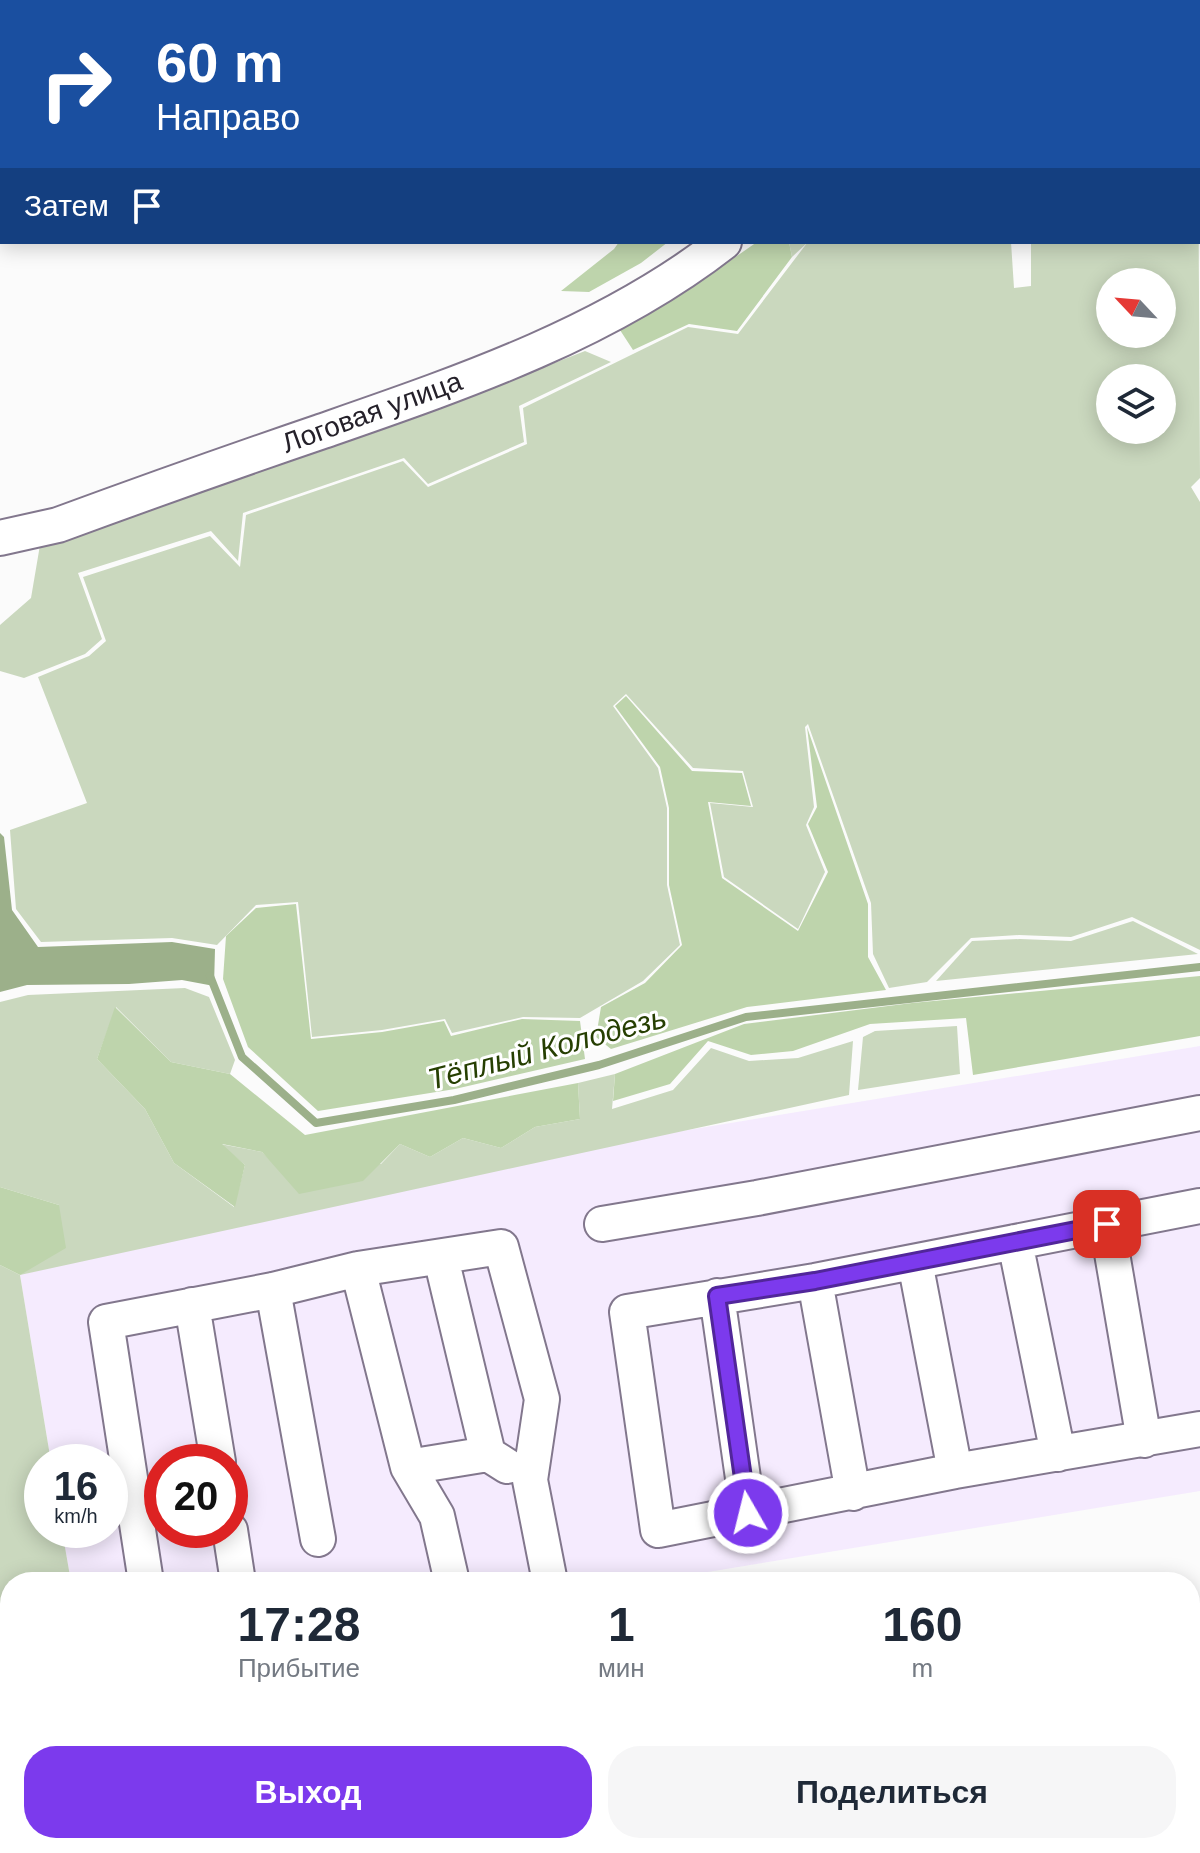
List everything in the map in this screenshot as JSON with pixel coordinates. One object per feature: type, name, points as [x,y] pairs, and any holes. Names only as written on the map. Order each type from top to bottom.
[{"type":"street","name":"Логовая улица","points":[[0,538],[58,525],[409,401],[579,333],[682,274],[721,244]]},
{"type":"street","points":[[602,1224],[757,1198],[1200,1113]]},
{"type":"street","points":[[1200,1206],[815,1281],[627,1312],[658,1530],[955,1471],[1200,1429]]},
{"type":"street","points":[[1107,1224],[1144,1440]]},
{"type":"street","points":[[1015,1242],[1058,1454]]},
{"type":"street","points":[[144,1572],[106,1322],[273,1290],[358,1269],[501,1247],[542,1399],[530,1480],[548,1572]]},
{"type":"street","points":[[441,1258],[488,1454]]},
{"type":"street","points":[[915,1262],[955,1471]]},
{"type":"street","points":[[358,1269],[408,1467],[437,1516],[450,1572]]},
{"type":"street","points":[[815,1281],[853,1493]]},
{"type":"street","points":[[273,1290],[318,1539]]},
{"type":"street","points":[[717,1296],[748,1513]]},
{"type":"street","points":[[192,1305],[215,1444]]},
{"type":"street","points":[[408,1467],[488,1454],[530,1480]]},
{"type":"street","points":[[233,1548],[236,1572]]},
{"type":"shaded area","points":[[618,244],[665,244],[641,263],[589,292],[561,291]]},
{"type":"shaded area","points":[[754,244],[789,244],[792,257],[737,331],[689,324],[633,350],[618,327],[701,281]]},
{"type":"shaded area","points":[[789,244],[806,244],[792,257]]},
{"type":"shaded area","points":[[806,244],[1011,244],[1014,288],[1031,286],[1031,244],[1199,244],[1200,478],[1191,487],[1200,502],[1200,950],[1132,917],[1071,937],[1019,935],[971,938],[927,982],[889,988],[873,954],[871,903],[808,724],[805,727],[814,807],[806,825],[825,872],[798,929],[724,877],[710,803],[753,807],[743,771],[693,768],[626,694],[613,706],[658,768],[667,808],[667,885],[680,945],[643,981],[580,1018],[523,1017],[452,1033],[445,1019],[382,1030],[312,1037],[298,902],[256,905],[217,945],[172,938],[41,942],[16,909],[10,830],[87,803],[38,677],[89,656],[106,641],[83,577],[210,536],[240,567],[246,515],[403,461],[428,487],[527,444],[523,408],[688,327],[738,334]]},
{"type":"shaded area","points":[[585,351],[611,362],[519,406],[524,442],[428,484],[404,458],[243,513],[238,561],[211,531],[78,573],[102,639],[85,654],[24,678],[0,671],[0,625],[31,598],[40,545],[416,417]]},
{"type":"shaded area","points":[[626,696],[692,771],[742,773],[751,806],[708,802],[722,878],[798,931],[828,872],[808,824],[817,807],[807,727],[868,904],[868,957],[886,990],[747,1007],[611,1049],[596,1037],[601,1007],[645,983],[682,945],[669,885],[669,808],[660,767],[615,706]]},
{"type":"shaded area","points":[[0,833],[4,837],[12,910],[38,947],[172,942],[215,949],[214,986],[182,980],[27,985],[0,992]]},
{"type":"shaded area","points":[[296,904],[311,1039],[382,1032],[444,1021],[451,1036],[522,1019],[580,1021],[585,1059],[455,1089],[318,1111],[248,1047],[223,979],[226,936],[256,908]]},
{"type":"shaded area","points":[[1133,921],[1198,954],[936,981],[972,941],[1071,941]]},
{"type":"shaded area","points":[[1200,976],[1200,1036],[973,1075],[966,1018],[870,1024],[793,1051],[751,1055],[708,1041],[670,1084],[613,1101],[615,1074],[744,1024],[912,1003]]},
{"type":"shaded area","points":[[185,988],[209,997],[235,1060],[230,1074],[171,1062],[116,1007],[97,1059],[145,1109],[174,1163],[234,1207],[245,1165],[220,1144],[262,1152],[273,1163],[381,1164],[400,1144],[430,1157],[463,1138],[501,1148],[535,1127],[580,1119],[578,1083],[615,1074],[612,1109],[673,1090],[711,1048],[749,1061],[798,1058],[853,1041],[849,1095],[20,1275],[59,1205],[0,1187],[0,1002],[28,995]]},
{"type":"shaded area","points":[[115,1007],[171,1062],[230,1074],[305,1135],[578,1083],[580,1119],[535,1127],[501,1148],[463,1138],[430,1157],[400,1144],[363,1181],[299,1194],[262,1152],[222,1144],[245,1165],[235,1207],[174,1163],[145,1109],[97,1059]]},
{"type":"shaded area","points":[[957,1026],[960,1074],[858,1090],[863,1037],[875,1031]]},
{"type":"shaded area","points":[[1200,1046],[1200,1491],[708,1572],[69,1572],[65,1548],[128,1548],[128,1444],[48,1444],[20,1275],[492,1162]]},
{"type":"shaded area","points":[[0,1187],[59,1205],[66,1248],[20,1275],[0,1265]]},
{"type":"shaded area","points":[[0,1265],[20,1275],[48,1444],[24,1444],[24,1548],[65,1548],[69,1572],[0,1572]]},
{"type":"waterway","name":"Тёплый Колодезь","points":[[210,976],[242,1057],[316,1123],[454,1100],[599,1065],[746,1017],[1200,967]]},
{"type":"route","points":[[748,1513],[717,1296],[815,1281],[1107,1224]]}]
